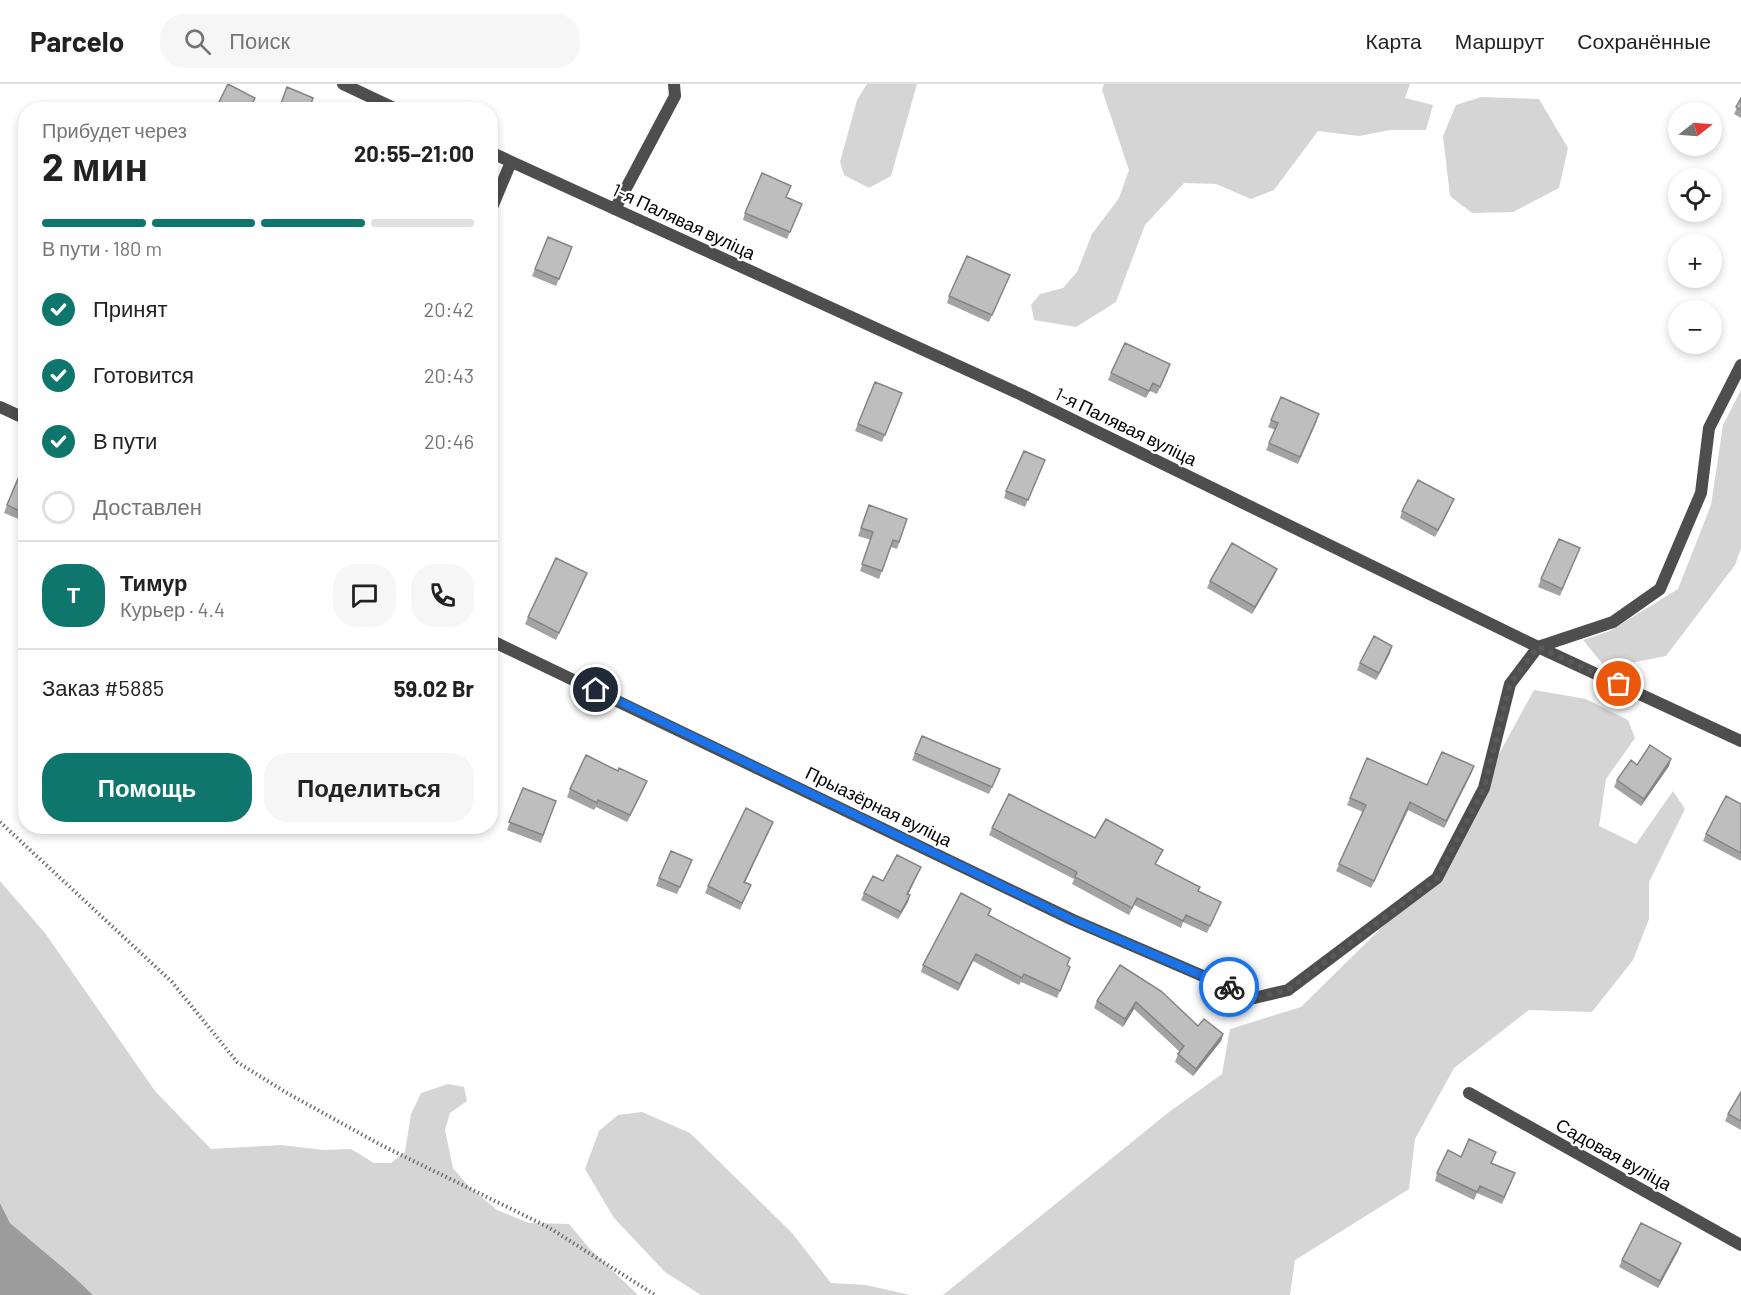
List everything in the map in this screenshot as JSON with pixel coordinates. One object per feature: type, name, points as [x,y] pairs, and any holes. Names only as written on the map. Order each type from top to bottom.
[{"type":"street","points":[[343,84],[381,102]]},
{"type":"street","points":[[615,209],[675,96],[674,84]]},
{"type":"street","name":"1-я Палявая вуліца","points":[[498,156],[1033,400],[1538,647],[1741,741]]},
{"type":"street","points":[[498,193],[511,162]]},
{"type":"street","points":[[1538,647],[1613,622],[1660,589],[1701,493],[1709,428],[1741,365]]},
{"type":"street","points":[[0,407],[18,415]]},
{"type":"street","name":"Прыазёрная вуліца","points":[[498,643],[1073,920],[1254,998],[1288,990],[1437,878],[1484,788],[1510,684],[1538,647]]},
{"type":"street","name":"Садовая вуліца","points":[[1469,1094],[1741,1245]]},
{"type":"path","points":[[0,822],[172,982],[237,1062],[287,1093],[381,1145],[548,1227],[655,1295]]},
{"type":"shaded area","points":[[867,84],[917,84],[891,176],[869,188],[844,175],[840,162],[857,100]]},
{"type":"shaded area","points":[[1104,84],[1410,84],[1405,98],[1433,105],[1426,130],[1390,130],[1359,136],[1318,131],[1274,190],[1251,199],[1216,184],[1184,183],[1145,225],[1116,302],[1076,327],[1034,320],[1031,305],[1040,294],[1063,288],[1077,272],[1092,234],[1119,198],[1129,170],[1102,90]]},
{"type":"shaded area","points":[[1481,97],[1539,99],[1568,148],[1559,188],[1513,212],[1472,213],[1450,196],[1443,136],[1456,105]]},
{"type":"shaded area","points":[[1741,390],[1741,548],[1735,565],[1666,656],[1606,668],[1583,640],[1610,631],[1678,589],[1711,505],[1723,425]]},
{"type":"shaded area","points":[[1534,690],[1586,699],[1628,720],[1635,738],[1606,779],[1599,826],[1636,844],[1673,791],[1685,809],[1649,882],[1649,919],[1633,960],[1592,1012],[1529,1010],[1454,1068],[1415,1139],[1409,1189],[1295,1260],[1290,1295],[943,1295],[1169,1112],[1222,1074],[1230,1029],[1301,1007],[1430,880]]},
{"type":"shaded area","points":[[0,881],[45,933],[155,1091],[211,1149],[281,1145],[324,1150],[351,1149],[374,1163],[391,1163],[405,1152],[411,1114],[421,1093],[448,1084],[464,1087],[467,1101],[450,1113],[445,1130],[453,1168],[469,1187],[497,1210],[529,1223],[569,1224],[590,1249],[638,1295],[93,1295],[10,1223],[0,1203]]},
{"type":"shaded area","points":[[642,1112],[690,1133],[792,1233],[831,1283],[866,1285],[910,1295],[701,1295],[665,1272],[614,1218],[585,1169],[599,1131],[618,1115]]},
{"type":"shaded area","points":[[0,1203],[10,1223],[93,1295],[0,1295]]},
{"type":"building","points":[[228,84],[255,98],[253,102],[219,102]]},
{"type":"building","points":[[287,87],[313,98],[312,102],[282,102]]},
{"type":"building","points":[[1741,98],[1741,110],[1736,107]]},
{"type":"building","points":[[762,173],[791,186],[786,197],[802,204],[790,232],[745,213]]},
{"type":"building","points":[[548,237],[572,247],[559,279],[535,269]]},
{"type":"building","points":[[967,256],[1010,275],[992,315],[949,296]]},
{"type":"building","points":[[1125,343],[1170,364],[1160,387],[1153,383],[1149,391],[1111,373]]},
{"type":"building","points":[[875,382],[902,393],[885,435],[858,424]]},
{"type":"building","points":[[1281,397],[1319,414],[1300,457],[1269,443],[1278,423],[1271,420]]},
{"type":"building","points":[[1024,451],[1045,460],[1028,500],[1006,491]]},
{"type":"building","points":[[18,479],[18,510],[7,505]]},
{"type":"building","points":[[1418,480],[1454,499],[1438,530],[1402,511]]},
{"type":"building","points":[[869,505],[907,519],[899,542],[893,540],[882,571],[862,564],[873,532],[861,528]]},
{"type":"building","points":[[1559,539],[1580,548],[1562,589],[1541,579]]},
{"type":"building","points":[[1232,543],[1277,569],[1255,607],[1210,581]]},
{"type":"building","points":[[556,558],[587,573],[559,633],[528,617]]},
{"type":"building","points":[[1374,636],[1392,646],[1379,673],[1360,663]]},
{"type":"building","points":[[922,736],[1000,769],[992,787],[915,753]]},
{"type":"building","points":[[1650,745],[1671,759],[1644,799],[1617,780],[1631,760],[1637,765]]},
{"type":"building","points":[[1442,752],[1474,766],[1446,821],[1410,802],[1374,881],[1339,864],[1366,805],[1350,798],[1367,758],[1427,785]]},
{"type":"building","points":[[586,755],[618,771],[619,768],[647,781],[630,815],[598,800],[597,803],[570,789]]},
{"type":"building","points":[[523,788],[556,801],[543,835],[509,822]]},
{"type":"building","points":[[1009,794],[1095,838],[1106,819],[1163,850],[1155,864],[1200,887],[1198,891],[1221,902],[1210,926],[1186,915],[1183,921],[1137,898],[1132,908],[1075,877],[1077,872],[992,828]]},
{"type":"building","points":[[1726,796],[1741,804],[1741,853],[1706,834]]},
{"type":"building","points":[[746,808],[773,822],[744,882],[751,885],[742,903],[708,886]]},
{"type":"building","points":[[671,851],[692,860],[680,887],[659,878]]},
{"type":"building","points":[[897,855],[921,867],[907,894],[910,895],[901,912],[864,893],[873,876],[883,881]]},
{"type":"building","points":[[961,893],[991,909],[988,915],[1070,958],[1067,965],[1070,967],[1060,991],[1024,974],[1022,978],[976,954],[960,984],[923,965]]},
{"type":"building","points":[[1120,965],[1161,991],[1198,1026],[1204,1019],[1223,1034],[1196,1069],[1178,1054],[1184,1046],[1136,1002],[1125,1019],[1097,1001]]},
{"type":"building","points":[[1741,1092],[1741,1121],[1728,1114]]},
{"type":"building","points":[[1469,1139],[1496,1152],[1491,1163],[1515,1173],[1504,1197],[1480,1186],[1477,1192],[1437,1173],[1448,1150],[1461,1157]]},
{"type":"building","points":[[1641,1223],[1681,1243],[1660,1281],[1622,1260]]},
{"type":"way so far","points":[[1229,987],[1254,998],[1288,990],[1437,878],[1484,788],[1510,684],[1538,647],[1619,684]]},
{"type":"route","points":[[596,690],[1073,920],[1229,987]]}]
